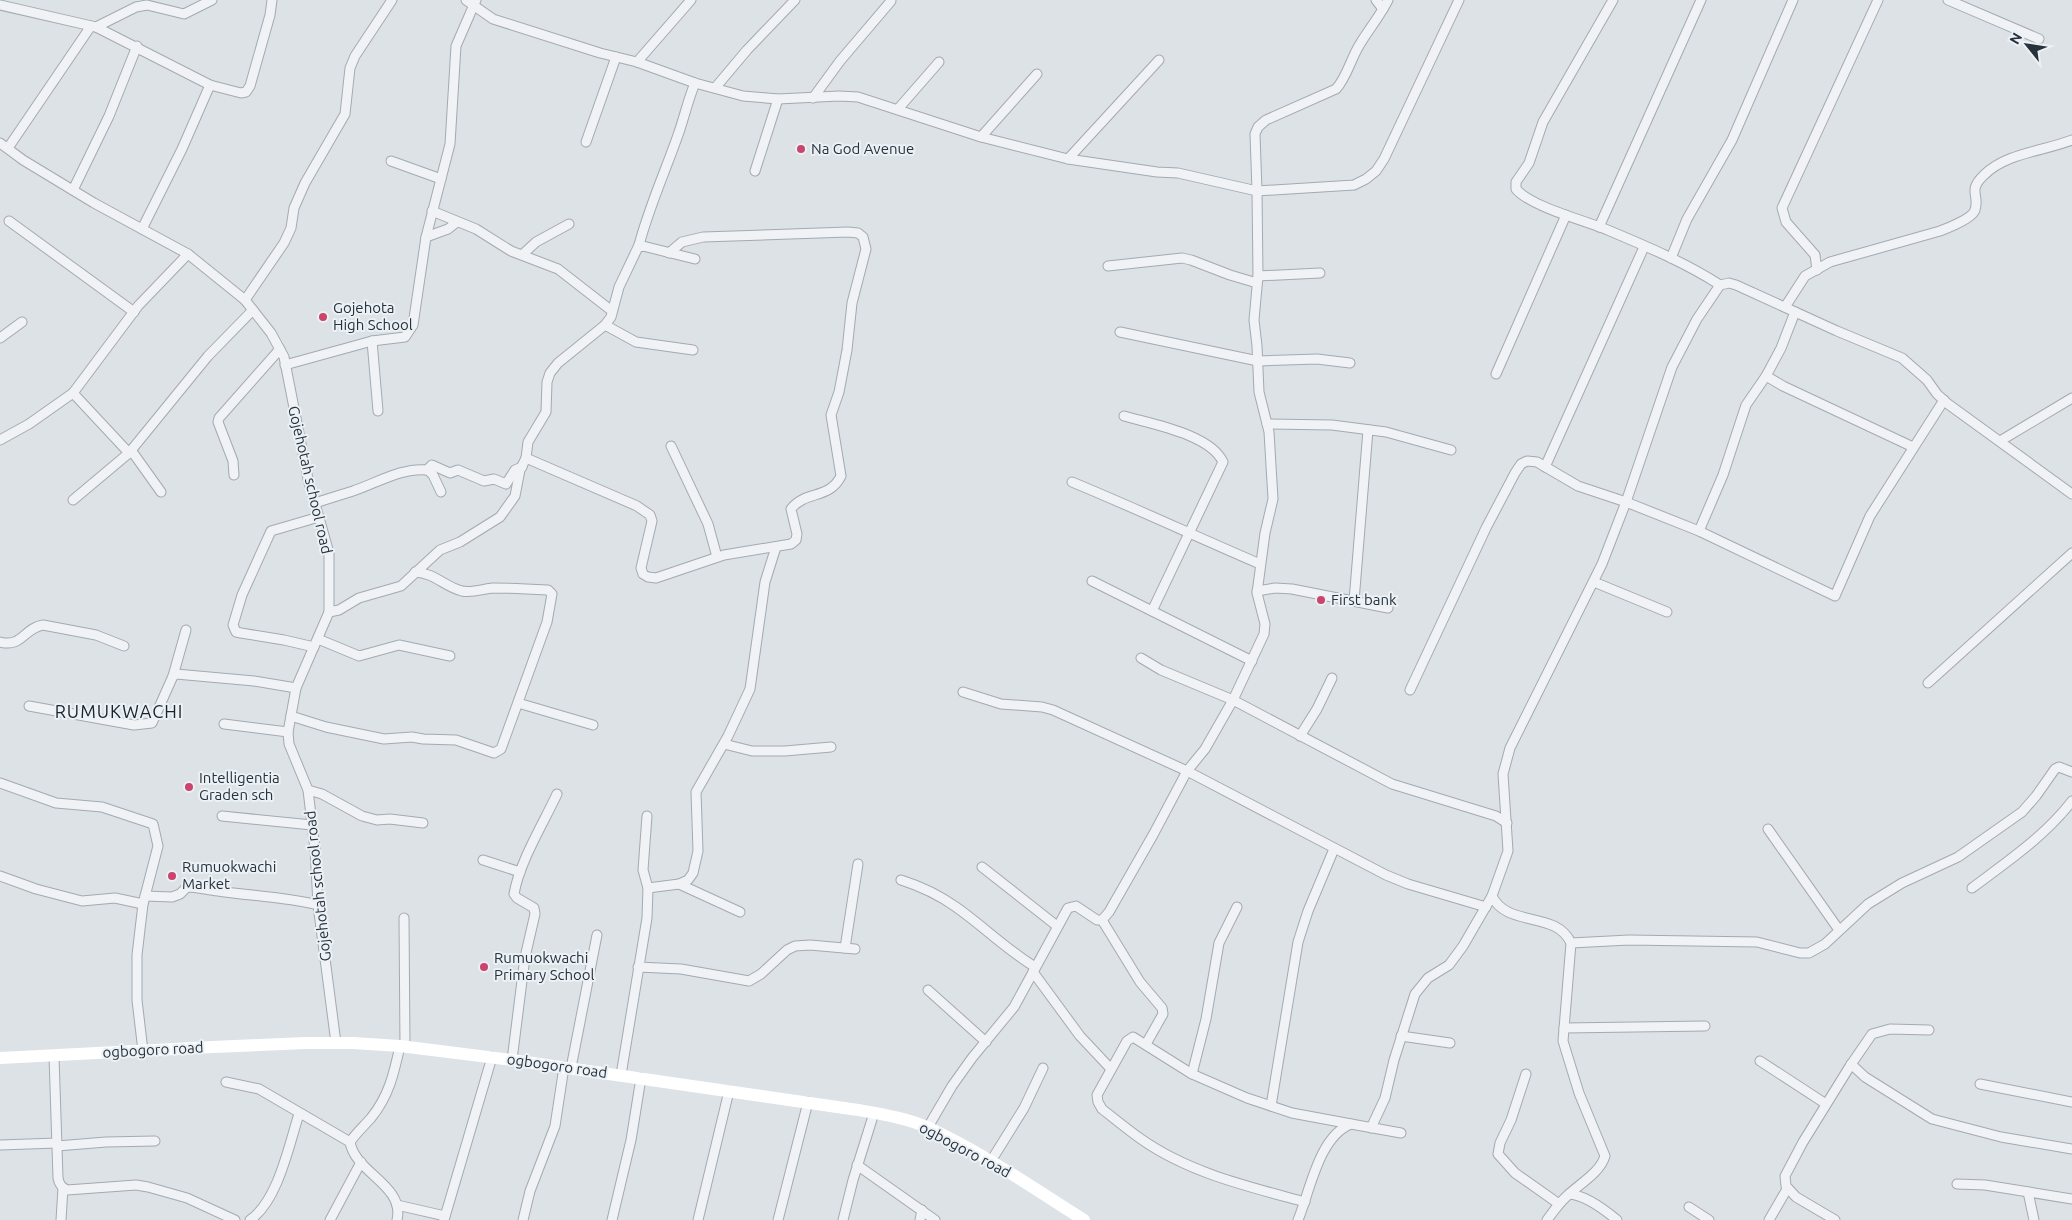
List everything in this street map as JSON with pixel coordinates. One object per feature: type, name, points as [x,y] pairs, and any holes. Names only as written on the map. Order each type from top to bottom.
[{"type":"street","points":[[4,146],[94,27],[136,7],[147,5],[184,14],[212,0]]},
{"type":"street","points":[[0,5],[94,27],[137,46],[210,84],[241,93],[246,92],[250,86],[270,15],[272,0]]},
{"type":"street","points":[[245,300],[284,243],[291,228],[294,208],[305,183],[345,114],[350,68],[354,56],[392,0]]},
{"type":"street","points":[[637,62],[691,0]]},
{"type":"street","points":[[715,88],[747,50],[795,0]]},
{"type":"street","points":[[1376,0],[1383,9]]},
{"type":"street","points":[[1102,920],[1109,912],[1187,772],[1205,749],[1233,700],[1264,634],[1265,624],[1257,591],[1260,564],[1273,500],[1267,424],[1259,392],[1254,320],[1257,280],[1255,142],[1258,126],[1266,120],[1336,90],[1341,84],[1348,64],[1360,42],[1388,0]]},
{"type":"street","points":[[285,365],[372,341],[405,337],[413,325],[426,238],[450,144],[456,46],[471,2],[493,18],[637,62],[695,83],[743,96],[778,100],[839,96],[858,97],[981,137],[1068,159],[1158,172],[1178,173],[1257,191],[1354,185],[1376,171],[1407,111],[1459,0]]},
{"type":"street","points":[[1613,0],[1543,122],[1529,163],[1516,182],[1516,189],[1524,196],[1566,215],[1671,258],[1720,285],[1729,283],[1736,285],[1902,358],[1927,380],[1944,400],[2072,494]]},
{"type":"street","points":[[1599,227],[1701,0]]},
{"type":"street","points":[[1671,258],[1687,219],[1732,140],[1793,0]]},
{"type":"street","points":[[1817,270],[1815,255],[1786,222],[1782,208],[1878,0]]},
{"type":"street","points":[[1948,0],[2039,39]]},
{"type":"street","points":[[814,98],[840,62],[891,1]]},
{"type":"street","points":[[73,190],[108,116],[137,46]]},
{"type":"street","points":[[586,142],[616,57]]},
{"type":"street","points":[[1068,159],[1159,60]]},
{"type":"street","points":[[898,109],[939,62]]},
{"type":"street","points":[[981,137],[1037,74]]},
{"type":"street","points":[[329,612],[339,610],[359,598],[401,586],[440,550],[460,542],[500,518],[515,496],[528,442],[546,412],[546,382],[550,373],[558,363],[605,325],[610,317],[619,287],[638,245],[646,217],[678,134],[684,111],[695,83]]},
{"type":"street","points":[[142,229],[182,149],[210,84]]},
{"type":"street","points":[[755,171],[778,100]]},
{"type":"street","points":[[1785,307],[1805,276],[1830,262],[1955,225],[1975,210],[1976,183],[1985,173],[2016,156],[2072,140]]},
{"type":"street","name":"Gojehotah school road","points":[[4,146],[23,160],[73,190],[188,254],[245,300],[271,333],[284,356],[308,479],[329,553],[329,612],[296,688],[288,732],[289,744],[308,790],[318,905],[336,1043]]},
{"type":"street","points":[[391,161],[441,179]]},
{"type":"street","points":[[432,211],[476,229],[511,251],[558,269],[612,311]]},
{"type":"street","points":[[1496,374],[1566,215]]},
{"type":"street","points":[[8,220],[134,312]]},
{"type":"street","points":[[426,238],[448,229],[457,222]]},
{"type":"street","points":[[522,255],[536,242],[569,224]]},
{"type":"street","points":[[524,463],[637,506],[650,515],[652,520],[642,568],[643,574],[648,578],[656,578],[717,557],[790,544],[796,540],[797,534],[791,508],[804,498],[830,490],[837,484],[841,476],[831,426],[831,415],[847,350],[852,303],[866,249],[863,237],[858,233],[722,235],[690,239],[668,252]]},
{"type":"street","points":[[638,245],[695,259]]},
{"type":"street","points":[[1545,467],[1644,247]]},
{"type":"street","points":[[0,440],[29,424],[72,393],[134,312],[188,254]]},
{"type":"street","points":[[1108,266],[1182,258],[1230,275],[1257,280],[1320,273]]},
{"type":"street","points":[[1372,1128],[1385,1098],[1401,1036],[1415,994],[1421,984],[1428,978],[1449,966],[1492,896],[1508,851],[1503,774],[1510,748],[1602,564],[1626,502],[1672,367],[1697,319],[1720,285]]},
{"type":"street","points":[[73,500],[130,452],[208,356],[253,310]]},
{"type":"street","points":[[1699,531],[1723,475],[1746,405],[1766,376],[1781,348],[1795,312]]},
{"type":"street","points":[[0,338],[22,322]]},
{"type":"street","points":[[605,325],[636,342],[694,350]]},
{"type":"street","points":[[1120,332],[1258,361],[1317,359],[1350,363]]},
{"type":"street","points":[[372,341],[378,411]]},
{"type":"street","points":[[234,475],[233,461],[218,418],[280,349]]},
{"type":"street","points":[[1766,376],[1913,447]]},
{"type":"street","points":[[72,393],[130,452],[161,492]]},
{"type":"street","points":[[2000,441],[2072,398]]},
{"type":"street","points":[[1410,690],[1486,528],[1521,464],[1527,461],[1537,462],[1578,486],[1626,502],[1699,531],[1835,596],[1870,516],[1944,400]]},
{"type":"street","points":[[1124,416],[1188,435],[1210,447],[1224,462],[1152,611]]},
{"type":"street","points":[[1267,424],[1312,424],[1386,432],[1451,450]]},
{"type":"street","points":[[1354,601],[1368,430]]},
{"type":"street","points":[[671,446],[708,524],[717,557]]},
{"type":"street","points":[[427,470],[432,465],[450,472],[458,470],[484,481],[494,479],[506,484],[515,470],[524,463]]},
{"type":"street","points":[[314,503],[418,469],[427,470],[433,476],[441,492]]},
{"type":"street","points":[[1072,482],[1260,564]]},
{"type":"street","points":[[319,518],[271,531],[242,595],[233,625],[236,632],[316,643],[359,656],[399,645],[450,656]]},
{"type":"street","points":[[648,888],[679,884],[688,880],[693,873],[698,851],[696,792],[724,744],[750,688],[765,582],[776,547]]},
{"type":"street","points":[[1928,682],[2072,553]]},
{"type":"street","points":[[291,716],[326,727],[384,739],[412,737],[456,740],[494,753],[501,748],[536,654],[551,607],[552,594],[548,590],[492,588],[469,592],[459,590],[424,573],[415,572]]},
{"type":"street","points":[[1092,581],[1252,660]]},
{"type":"street","points":[[1594,582],[1666,612]]},
{"type":"street","points":[[1257,591],[1275,588],[1292,589],[1388,608]]},
{"type":"street","points":[[0,642],[8,644],[16,642],[36,626],[43,624],[96,635],[124,646]]},
{"type":"street","points":[[29,706],[134,725],[149,724],[154,719],[173,676],[186,630]]},
{"type":"street","points":[[1141,658],[1162,670],[1233,700],[1392,784],[1496,816],[1507,823]]},
{"type":"street","points":[[173,676],[176,674],[254,681],[296,688]]},
{"type":"street","points":[[1300,736],[1317,709],[1332,678]]},
{"type":"street","points":[[963,692],[1001,704],[1053,710],[1187,772],[1398,880],[1486,906]]},
{"type":"street","points":[[518,703],[593,725]]},
{"type":"street","points":[[224,724],[288,732]]},
{"type":"street","points":[[724,744],[752,751],[785,751],[832,747]]},
{"type":"street","points":[[1571,943],[1629,940],[1757,942],[1800,953],[1809,953],[1825,944],[1868,904],[1902,883],[1958,857],[2022,812],[2055,769],[2063,767],[2072,772]]},
{"type":"street","points":[[0,783],[56,803],[102,807],[118,811],[134,819],[152,823],[158,846],[144,900],[137,955],[137,1000],[143,1051]]},
{"type":"street","points":[[308,790],[322,794],[362,816],[377,820],[390,819],[423,823]]},
{"type":"street","points":[[512,1060],[525,957],[535,914],[534,908],[514,894],[520,872],[557,794]]},
{"type":"street","points":[[1972,888],[2026,847],[2061,815],[2072,800]]},
{"type":"street","points":[[222,816],[312,825]]},
{"type":"street","points":[[621,1075],[647,918],[648,888],[643,870],[647,816]]},
{"type":"street","points":[[1768,830],[1839,930]]},
{"type":"street","points":[[1271,1106],[1298,942],[1308,910],[1334,848]]},
{"type":"street","points":[[483,860],[520,872]]},
{"type":"street","points":[[845,948],[858,864]]},
{"type":"street","points":[[982,867],[1057,926]]},
{"type":"street","points":[[0,876],[53,894],[82,901],[115,898],[144,900],[172,897],[180,894],[187,887],[196,887],[293,899],[318,905]]},
{"type":"street","points":[[901,880],[921,887],[955,906],[1034,970],[1080,1036],[1111,1069]]},
{"type":"street","points":[[679,884],[710,900],[740,912]]},
{"type":"street","points":[[1492,896],[1495,904],[1503,910],[1526,919],[1547,922],[1560,928],[1568,934],[1571,943],[1563,1042],[1579,1093],[1605,1156],[1604,1162],[1559,1204],[1547,1220]]},
{"type":"street","points":[[928,1128],[952,1086],[1014,1007],[1068,908],[1076,906],[1097,920],[1102,920]]},
{"type":"street","points":[[1192,1074],[1206,1019],[1220,943],[1237,907]]},
{"type":"street","points":[[350,1142],[371,1118],[386,1096],[403,1046],[404,918]]},
{"type":"street","points":[[1102,920],[1140,982],[1162,1008],[1163,1014],[1146,1044]]},
{"type":"street","points":[[523,1220],[530,1191],[555,1126],[597,935]]},
{"type":"street","points":[[638,967],[681,969],[749,981],[761,974],[795,946],[810,945],[855,949]]},
{"type":"street","points":[[928,990],[986,1042]]},
{"type":"street","points":[[1564,1028],[1705,1026]]},
{"type":"street","points":[[1835,1220],[1796,1197],[1788,1188],[1785,1176],[1826,1104],[1872,1034],[1879,1030],[1890,1029],[1929,1030]]},
{"type":"street","points":[[1401,1036],[1450,1043]]},
{"type":"street","points":[[1305,1202],[1228,1181],[1167,1154],[1142,1140],[1102,1109],[1097,1095],[1130,1038],[1133,1037],[1146,1044],[1192,1074],[1248,1098],[1292,1113],[1401,1133]]},
{"type":"street","name":"ogbogoro road","points":[[0,1058],[305,1042],[403,1046],[808,1102],[874,1113],[928,1128],[991,1161],[1084,1220]]},
{"type":"street","points":[[54,1056],[58,1178],[59,1184],[63,1188],[67,1190],[92,1189],[136,1185],[148,1187],[187,1198],[235,1220]]},
{"type":"street","points":[[397,1205],[444,1218],[492,1057]]},
{"type":"street","points":[[1760,1061],[1826,1104]]},
{"type":"street","points":[[1851,1064],[1866,1077],[1932,1119],[2001,1137],[2072,1149]]},
{"type":"street","points":[[991,1161],[1024,1108],[1043,1068]]},
{"type":"street","points":[[1526,1074],[1511,1120],[1500,1142],[1498,1154],[1515,1173],[1559,1204]]},
{"type":"street","points":[[612,1220],[631,1140],[641,1078]]},
{"type":"street","points":[[226,1082],[259,1089],[350,1142],[361,1162],[389,1190],[397,1205],[397,1220]]},
{"type":"street","points":[[1980,1084],[2072,1102]]},
{"type":"street","points":[[698,1220],[729,1091]]},
{"type":"street","points":[[778,1220],[808,1102]]},
{"type":"street","points":[[843,1220],[857,1165],[874,1113]]},
{"type":"street","points":[[250,1220],[265,1205],[277,1181],[299,1114]]},
{"type":"street","points":[[1298,1220],[1315,1171],[1325,1150],[1336,1133],[1351,1124]]},
{"type":"street","points":[[0,1145],[155,1141]]},
{"type":"street","points":[[330,1220],[361,1162]]},
{"type":"street","points":[[857,1165],[935,1220]]},
{"type":"street","points":[[1957,1184],[1985,1185],[2072,1199]]},
{"type":"street","points":[[61,1220],[63,1188]]},
{"type":"street","points":[[1769,1220],[1788,1188]]},
{"type":"street","points":[[2028,1192],[2034,1220]]},
{"type":"street","points":[[1569,1194],[1583,1198],[1617,1220]]},
{"type":"street","points":[[1689,1207],[1709,1220]]},
{"type":"street","points":[[920,1220],[922,1210]]},
{"type":"place","name":"Na God Avenue","points":[[801,149]]},
{"type":"place","name":"Gojehota High School","points":[[323,317]]},
{"type":"place","name":"First bank","points":[[1321,600]]},
{"type":"place","name":"Intelligentia Graden sch","points":[[189,787]]},
{"type":"place","name":"Rumuokwachi Market","points":[[172,876]]},
{"type":"place","name":"Rumuokwachi Primary School","points":[[484,967]]},
{"type":"district","name":"RUMUKWACHI","points":[[119,712]]}]
